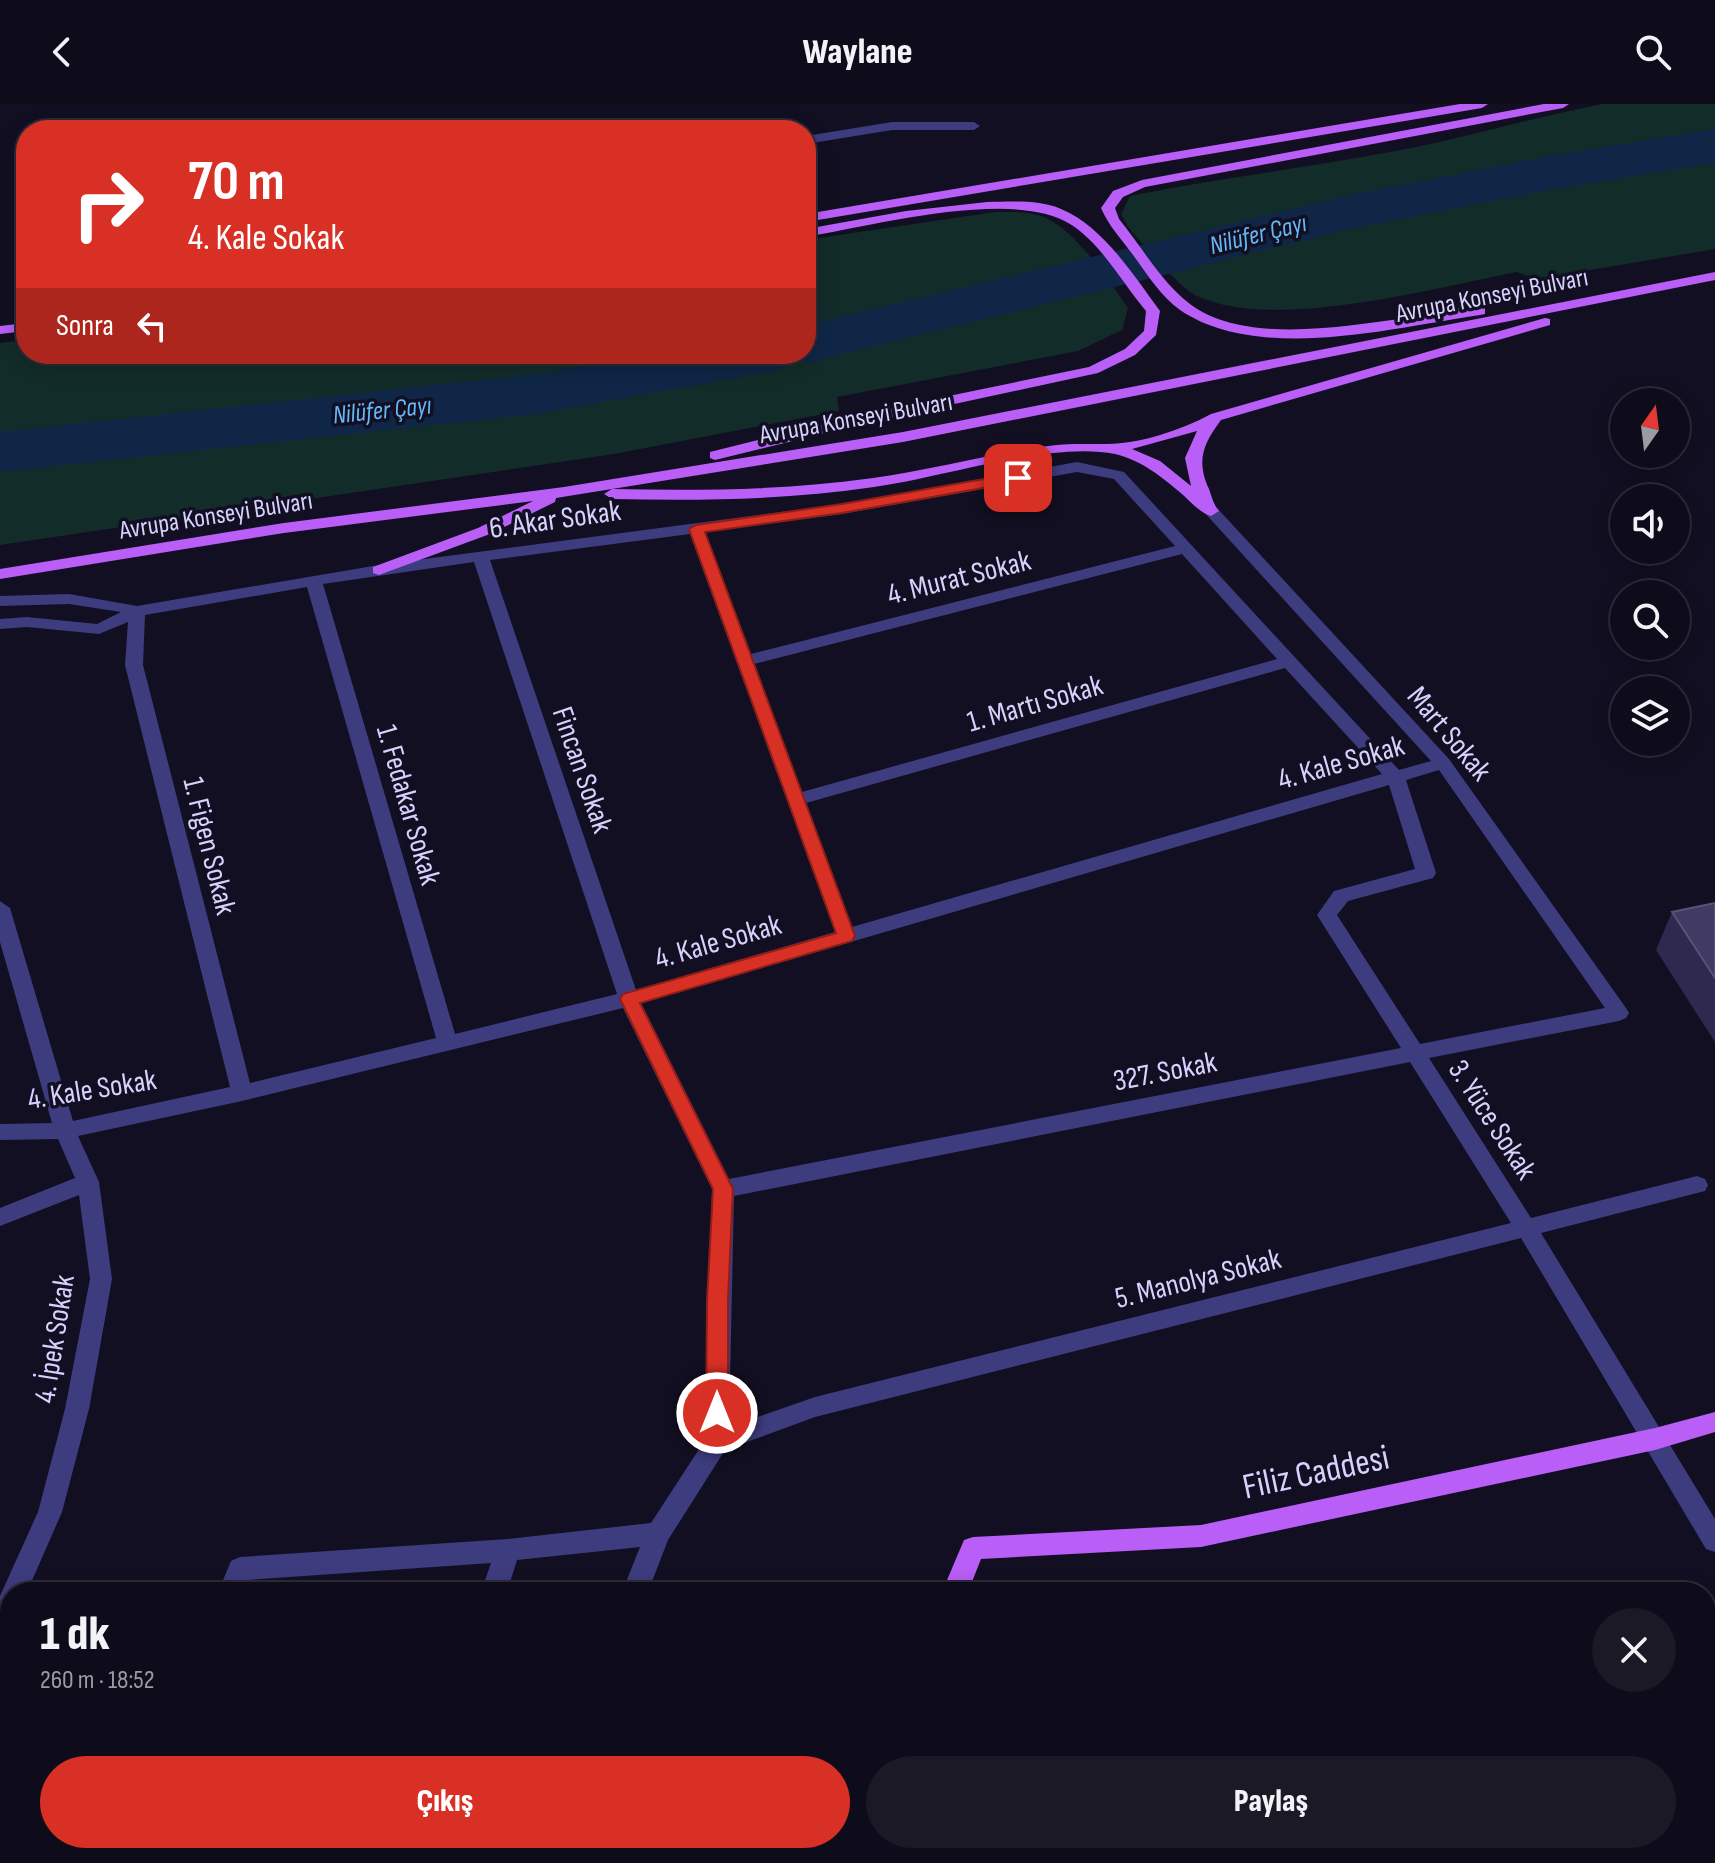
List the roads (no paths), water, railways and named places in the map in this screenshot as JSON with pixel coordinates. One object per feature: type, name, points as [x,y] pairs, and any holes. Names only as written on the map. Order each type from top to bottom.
[{"type":"main road","points":[[816,216],[1482,104]]},
{"type":"main road","points":[[1563,104],[1142,184],[1118,194],[1108,208],[1113,220],[1182,305],[1201,318],[1240,330],[1298,334],[1667,286]]},
{"type":"main road","points":[[379,570],[484,531],[564,492],[871,417],[1093,370],[1130,352],[1151,332],[1153,311],[1075,220],[1043,208],[1005,204],[945,210],[816,231]]},
{"type":"main road","name":"Avrupa Konseyi Bulvarı","points":[[0,574],[284,528],[564,492],[903,437],[1715,276]]},
{"type":"main road","points":[[564,492],[716,497],[765,495],[851,486],[1027,454],[1147,444],[1178,436],[1216,417],[1667,286]]},
{"type":"main road","points":[[1211,511],[1194,475],[1190,458],[1196,441],[1216,417]]},
{"type":"main road","points":[[1095,448],[1132,454],[1162,470],[1211,511]]},
{"type":"main road","name":"Filiz Caddesi","points":[[959,1582],[973,1548],[1201,1536],[1655,1439],[1715,1422]]},
{"type":"street","points":[[816,138],[892,126],[974,126]]},
{"type":"street","name":"6. Akar Sokak","points":[[0,624],[27,622],[99,629],[137,611],[379,570],[842,509],[1077,467],[1119,475],[1186,548]]},
{"type":"street","name":"Mart Sokak","points":[[1211,511],[1443,763],[1619,1013]]},
{"type":"street","points":[[696,529],[846,936]]},
{"type":"street","points":[[1186,548],[1396,778]]},
{"type":"street","name":"4. Murat Sokak","points":[[745,661],[1186,548]]},
{"type":"street","name":"Fincan Sokak","points":[[481,558],[629,999],[723,1189]]},
{"type":"street","name":"1. Fedakar Sokak","points":[[314,581],[448,1044]]},
{"type":"street","points":[[0,601],[60,597],[104,602],[137,611]]},
{"type":"street","name":"1. Figen Sokak","points":[[137,611],[134,665],[242,1093]]},
{"type":"street","name":"1. Martı Sokak","points":[[796,800],[1289,661]]},
{"type":"street","name":"4. Kale Sokak","points":[[0,1132],[65,1131],[242,1093],[629,999],[1443,763]]},
{"type":"street","name":"3. Yüce Sokak","points":[[1396,778],[1426,873],[1341,896],[1327,915],[1526,1228],[1715,1541]]},
{"type":"street","name":"4. İpek Sokak","points":[[0,908],[65,1131],[88,1182],[101,1279],[77,1409],[50,1512],[18,1582]]},
{"type":"street","name":"327. Sokak","points":[[723,1189],[1619,1013]]},
{"type":"street","points":[[0,1217],[88,1182]]},
{"type":"street","name":"5. Manolya Sokak","points":[[717,1442],[815,1407],[1697,1185]]},
{"type":"street","points":[[639,1582],[658,1534],[717,1442],[723,1189]]},
{"type":"street","points":[[236,1581],[658,1534]]},
{"type":"street","points":[[497,1582],[508,1550]]},
{"type":"waterway","name":"Nilüfer Çayı","points":[[816,342],[1355,211],[1549,173],[1715,146]]},
{"type":"waterway","name":"Nilüfer Çayı","points":[[0,452],[537,394],[706,364]]}]
